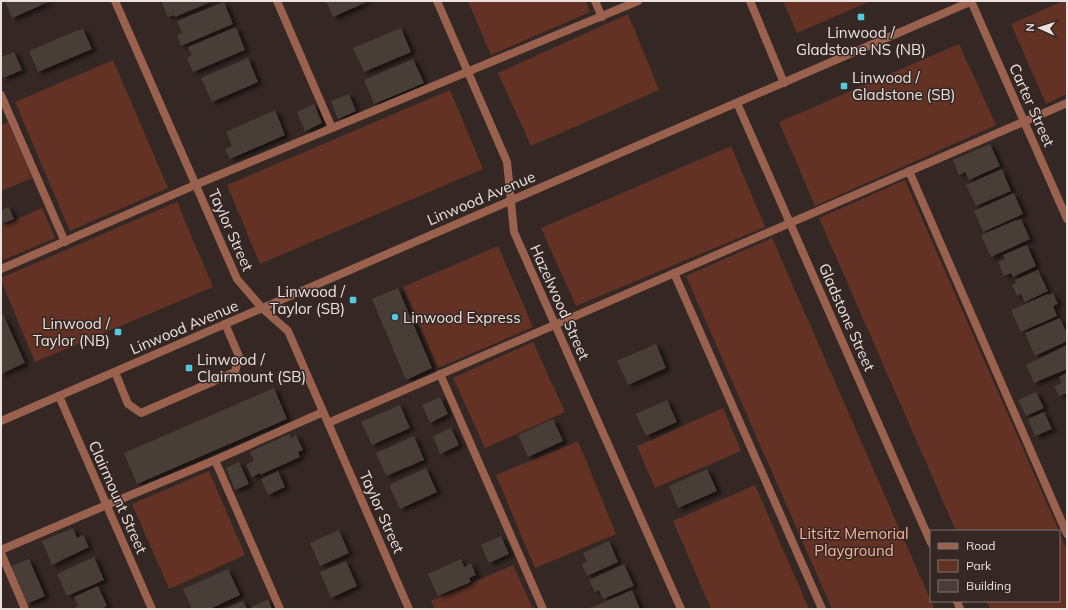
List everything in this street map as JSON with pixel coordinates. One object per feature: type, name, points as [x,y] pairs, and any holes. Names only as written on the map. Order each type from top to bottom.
[{"type":"street","name":"Taylor Street","points":[[115,1],[237,279],[262,308],[288,331],[409,609]]},
{"type":"street","points":[[277,1],[332,128]]},
{"type":"street","name":"Hazelwood Street","points":[[437,1],[507,162],[514,232],[680,609]]},
{"type":"street","points":[[595,1],[602,16]]},
{"type":"street","points":[[1,269],[195,185],[638,1]]},
{"type":"street","points":[[750,1],[784,83]]},
{"type":"street","name":"Linwood Avenue","points":[[1,421],[972,1]]},
{"type":"street","name":"Carter Street","points":[[972,1],[1067,219]]},
{"type":"street","points":[[1,95],[65,242]]},
{"type":"street","name":"Gladstone Street","points":[[737,103],[930,541]]},
{"type":"street","points":[[328,423],[1067,103]]},
{"type":"street","points":[[909,171],[1067,534]]},
{"type":"street","points":[[674,273],[822,609]]},
{"type":"street","points":[[115,372],[128,404],[141,413],[235,372],[239,356],[225,324]]},
{"type":"street","points":[[440,374],[543,609]]},
{"type":"street","name":"Clairmount Street","points":[[59,396],[152,609]]},
{"type":"street","points":[[25,609],[1,552],[106,505],[215,460],[323,412]]},
{"type":"street","points":[[215,460],[280,609]]},
{"type":"green space","points":[[468,1],[586,1],[590,12],[491,55]]},
{"type":"green space","points":[[783,1],[871,1],[797,33]]},
{"type":"green space","points":[[1063,1],[1067,1],[1067,94],[1046,104],[1011,24]]},
{"type":"green space","points":[[628,14],[659,90],[531,146],[498,73]]},
{"type":"green space","points":[[959,44],[996,125],[815,206],[779,122]]},
{"type":"green space","points":[[113,60],[168,188],[70,231],[15,102]]},
{"type":"green space","points":[[450,90],[483,169],[260,264],[227,185]]},
{"type":"green space","points":[[8,122],[32,178],[1,191],[1,125]]},
{"type":"green space","points":[[731,146],[765,227],[576,306],[541,228]]},
{"type":"green space","points":[[905,180],[1059,530],[956,530],[819,218]]},
{"type":"green space","points":[[177,202],[213,287],[35,362],[1,278]]},
{"type":"green space","points":[[42,208],[55,238],[1,261],[1,226]]},
{"type":"green space","name":"Litsitz Memorial Playground","points":[[772,238],[930,599],[930,602],[932,602],[935,609],[832,609],[686,276]]},
{"type":"green space","points":[[498,246],[533,327],[438,368],[403,287]]},
{"type":"green space","points":[[533,342],[565,412],[485,448],[453,378]]},
{"type":"green space","points":[[723,408],[741,451],[655,488],[637,446]]},
{"type":"green space","points":[[578,441],[616,534],[535,568],[496,475]]},
{"type":"green space","points":[[209,471],[245,555],[169,589],[132,504]]},
{"type":"green space","points":[[755,485],[809,609],[711,609],[673,521]]},
{"type":"green space","points":[[1060,534],[1067,550],[1067,609],[990,609],[987,602],[1060,602]]},
{"type":"green space","points":[[513,565],[533,609],[435,609],[431,601]]},
{"type":"building","points":[[5,1],[51,1],[12,18]]},
{"type":"building","points":[[167,1],[213,1],[175,17],[174,15],[168,17],[162,3]]},
{"type":"building","points":[[326,1],[369,1],[333,17]]},
{"type":"building","points":[[224,2],[233,24],[181,46],[177,35],[182,33],[177,21]]},
{"type":"building","points":[[236,27],[245,50],[193,72],[187,58],[192,55],[188,47]]},
{"type":"building","points":[[401,28],[411,52],[364,72],[353,48]]},
{"type":"building","points":[[83,29],[92,49],[38,72],[29,51]]},
{"type":"building","points":[[14,52],[22,70],[3,78],[1,74],[1,57]]},
{"type":"building","points":[[248,58],[258,82],[212,102],[201,78]]},
{"type":"building","points":[[413,59],[424,83],[374,104],[364,80]]},
{"type":"building","points":[[349,94],[356,111],[338,119],[331,101]]},
{"type":"building","points":[[314,104],[322,123],[305,131],[297,112]]},
{"type":"building","points":[[275,110],[285,135],[230,159],[225,149],[232,146],[226,132]]},
{"type":"building","points":[[990,144],[1000,166],[969,180],[965,172],[959,175],[953,160]]},
{"type":"building","points":[[1002,169],[1011,191],[976,206],[966,185]]},
{"type":"building","points":[[1014,193],[1023,214],[983,232],[974,211]]},
{"type":"building","points":[[9,207],[14,219],[1,224],[1,210]]},
{"type":"building","points":[[1021,219],[1030,239],[991,257],[981,235]]},
{"type":"building","points":[[1027,245],[1036,266],[1013,277],[1011,273],[1004,276],[998,262],[1005,259],[1003,255]]},
{"type":"building","points":[[1038,270],[1048,291],[1025,302],[1021,294],[1017,296],[1012,285],[1016,283],[1015,280]]},
{"type":"building","points":[[398,288],[432,368],[406,380],[372,299]]},
{"type":"building","points":[[1053,293],[1058,304],[1053,306],[1057,316],[1021,332],[1011,310]]},
{"type":"building","points":[[3,314],[25,363],[1,374],[1,315]]},
{"type":"building","points":[[1060,318],[1067,334],[1067,341],[1035,356],[1025,333]]},
{"type":"building","points":[[656,344],[666,368],[628,385],[617,361]]},
{"type":"building","points":[[1067,345],[1067,369],[1034,383],[1026,365]]},
{"type":"building","points":[[1067,373],[1067,393],[1059,396],[1054,386],[1062,383],[1059,377]]},
{"type":"building","points":[[274,388],[287,419],[137,484],[124,453]]},
{"type":"building","points":[[1036,392],[1044,408],[1026,416],[1018,400]]},
{"type":"building","points":[[440,397],[448,414],[430,423],[422,405]]},
{"type":"building","points":[[667,400],[677,422],[646,436],[636,414]]},
{"type":"building","points":[[400,405],[410,428],[372,445],[361,422]]},
{"type":"building","points":[[1044,412],[1052,429],[1035,436],[1028,419]]},
{"type":"building","points":[[553,419],[563,441],[528,457],[518,435]]},
{"type":"building","points":[[451,428],[459,445],[440,454],[433,436]]},
{"type":"building","points":[[289,434],[291,438],[296,435],[303,450],[298,452],[300,457],[260,475],[260,473],[252,477],[246,465],[254,461],[250,452]]},
{"type":"building","points":[[414,436],[424,460],[386,476],[376,453]]},
{"type":"building","points":[[239,462],[249,484],[235,490],[226,468]]},
{"type":"building","points":[[426,468],[437,492],[400,509],[389,485]]},
{"type":"building","points":[[707,469],[717,491],[678,508],[669,486]]},
{"type":"building","points":[[278,471],[285,487],[268,495],[261,479]]},
{"type":"building","points":[[73,528],[77,538],[83,535],[89,547],[52,565],[42,541]]},
{"type":"building","points":[[339,530],[349,553],[320,566],[310,543]]},
{"type":"building","points":[[501,536],[509,554],[489,563],[481,545]]},
{"type":"building","points":[[609,541],[618,562],[587,576],[582,564],[587,562],[583,553]]},
{"type":"building","points":[[94,557],[104,580],[67,596],[57,574]]},
{"type":"building","points":[[29,559],[45,596],[27,604],[10,567]]},
{"type":"building","points":[[461,559],[464,567],[471,563],[476,575],[469,578],[471,582],[438,596],[428,574]]},
{"type":"building","points":[[346,561],[357,586],[331,598],[320,572]]},
{"type":"building","points":[[624,564],[634,586],[603,599],[599,590],[595,592],[589,580]]},
{"type":"building","points":[[228,569],[240,595],[210,609],[192,609],[183,589]]},
{"type":"building","points":[[98,586],[107,606],[102,609],[72,609],[78,606],[74,597]]},
{"type":"building","points":[[632,590],[640,609],[588,609]]},
{"type":"building","points":[[268,599],[272,609],[252,609],[251,607]]},
{"type":"building","points":[[243,601],[247,609],[224,609]]},
{"type":"place","name":"Linwood / Gladstone NS (NB)","points":[[861,17]]},
{"type":"place","name":"Linwood / Gladstone (SB)","points":[[844,86]]},
{"type":"place","name":"Linwood / Taylor (SB)","points":[[353,300]]},
{"type":"place","name":"Linwood Express","points":[[395,317]]},
{"type":"place","name":"Linwood / Taylor (NB)","points":[[118,332]]},
{"type":"place","name":"Linwood / Clairmount (SB)","points":[[189,368]]}]
